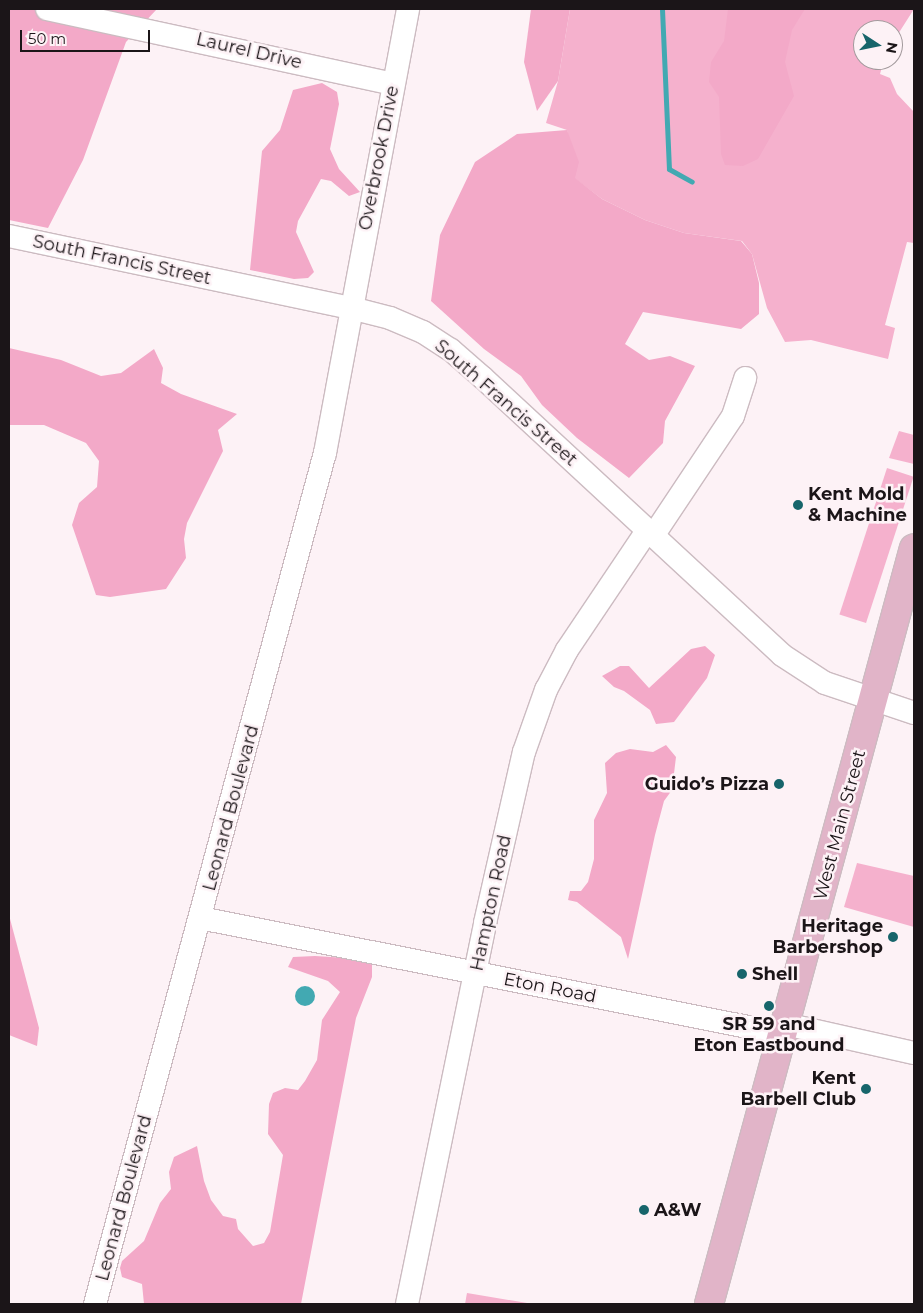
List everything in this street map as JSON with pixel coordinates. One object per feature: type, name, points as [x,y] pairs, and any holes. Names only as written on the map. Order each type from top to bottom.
[{"type":"main road","name":"West Main Street","points":[[709,1304],[914,548]]},
{"type":"street","name":"Laurel Drive","points":[[46,9],[393,84]]},
{"type":"street","name":"Overbrook Drive","points":[[351,308],[408,9]]},
{"type":"street","name":"South Francis Street","points":[[9,236],[351,308],[408,325],[451,350],[758,635],[798,667],[826,683],[914,713]]},
{"type":"street","name":"Leonard Boulevard","points":[[95,1304],[326,453],[340,389],[351,308]]},
{"type":"street","name":"Hampton Road","points":[[407,1304],[511,809],[533,722],[567,650],[733,416],[745,378]]},
{"type":"street","name":"Eton Road","points":[[200,918],[476,974],[914,1053]]},
{"type":"shaded area","points":[[9,9],[157,9],[126,42],[83,160],[48,228],[9,220]]},
{"type":"shaded area","points":[[531,9],[570,9],[558,81],[537,111],[524,62]]},
{"type":"shaded area","points":[[570,9],[914,9],[903,26],[903,20],[853,20],[853,70],[881,70],[880,74],[890,78],[897,94],[914,112],[914,243],[907,242],[885,325],[895,328],[888,359],[811,340],[785,342],[767,308],[752,254],[742,241],[684,233],[645,220],[602,199],[574,178],[567,130],[546,123],[558,81]]},
{"type":"shaded area","points":[[728,9],[805,9],[792,30],[785,62],[794,96],[758,159],[743,166],[725,165],[721,154],[719,97],[709,82],[711,62],[724,41]]},
{"type":"shaded area","points":[[322,83],[337,92],[339,104],[330,149],[339,169],[360,192],[349,196],[331,181],[321,179],[298,221],[296,232],[314,272],[308,278],[294,279],[250,270],[262,151],[280,130],[293,90]]},
{"type":"shaded area","points":[[567,130],[579,162],[575,178],[602,199],[645,220],[684,233],[741,241],[752,254],[759,283],[759,314],[741,329],[643,312],[625,344],[649,360],[670,356],[695,366],[665,421],[663,443],[629,478],[577,438],[542,405],[521,376],[484,349],[431,301],[440,235],[475,162],[517,134]]},
{"type":"shaded area","points":[[9,348],[61,360],[101,376],[121,373],[154,349],[163,368],[161,383],[181,394],[237,414],[218,430],[223,451],[187,523],[184,539],[186,558],[166,589],[110,597],[96,595],[72,525],[79,503],[97,487],[99,461],[86,443],[44,425],[9,425]]},
{"type":"shaded area","points":[[899,431],[914,435],[914,464],[889,458]]},
{"type":"shaded area","points":[[887,468],[914,477],[866,623],[839,614]]},
{"type":"shaded area","points":[[705,646],[715,655],[707,678],[674,722],[656,724],[650,710],[624,691],[614,687],[602,676],[620,666],[629,666],[649,688],[691,649]]},
{"type":"shaded area","points":[[666,745],[676,757],[672,790],[664,801],[655,835],[628,959],[621,937],[577,902],[568,900],[570,891],[581,891],[588,882],[594,859],[594,820],[607,793],[605,763],[616,753],[630,749],[653,752]]},
{"type":"shaded area","points":[[857,863],[914,876],[914,927],[844,907]]},
{"type":"shaded area","points":[[9,915],[39,1028],[37,1046],[9,1035]]},
{"type":"shaded area","points":[[315,956],[363,959],[372,965],[372,977],[356,1018],[301,1304],[144,1304],[142,1284],[122,1277],[120,1268],[122,1261],[144,1241],[160,1203],[171,1189],[169,1172],[174,1157],[197,1146],[204,1181],[211,1200],[223,1216],[236,1219],[238,1229],[253,1246],[264,1243],[270,1232],[283,1155],[268,1134],[269,1104],[273,1093],[285,1088],[298,1090],[305,1081],[317,1060],[322,1020],[340,992],[328,981],[288,967],[293,957]]},
{"type":"shaded area","points":[[467,1293],[533,1304],[465,1304]]},
{"type":"water","points":[[305,986],[312,989],[315,996],[312,1003],[305,1006],[298,1003],[295,996],[298,989]]},
{"type":"waterway","points":[[662,9],[669,169],[692,182]]},
{"type":"place","name":"Kent Mold & Machine","points":[[798,505]]},
{"type":"place","name":"Guido’s Pizza","points":[[779,784]]},
{"type":"place","name":"Heritage Barbershop","points":[[893,937]]},
{"type":"place","name":"Shell","points":[[742,974]]},
{"type":"place","name":"SR 59 and Eton Eastbound","points":[[769,1006]]},
{"type":"place","name":"Kent Barbell Club","points":[[866,1089]]},
{"type":"place","name":"A&W","points":[[644,1210]]}]
